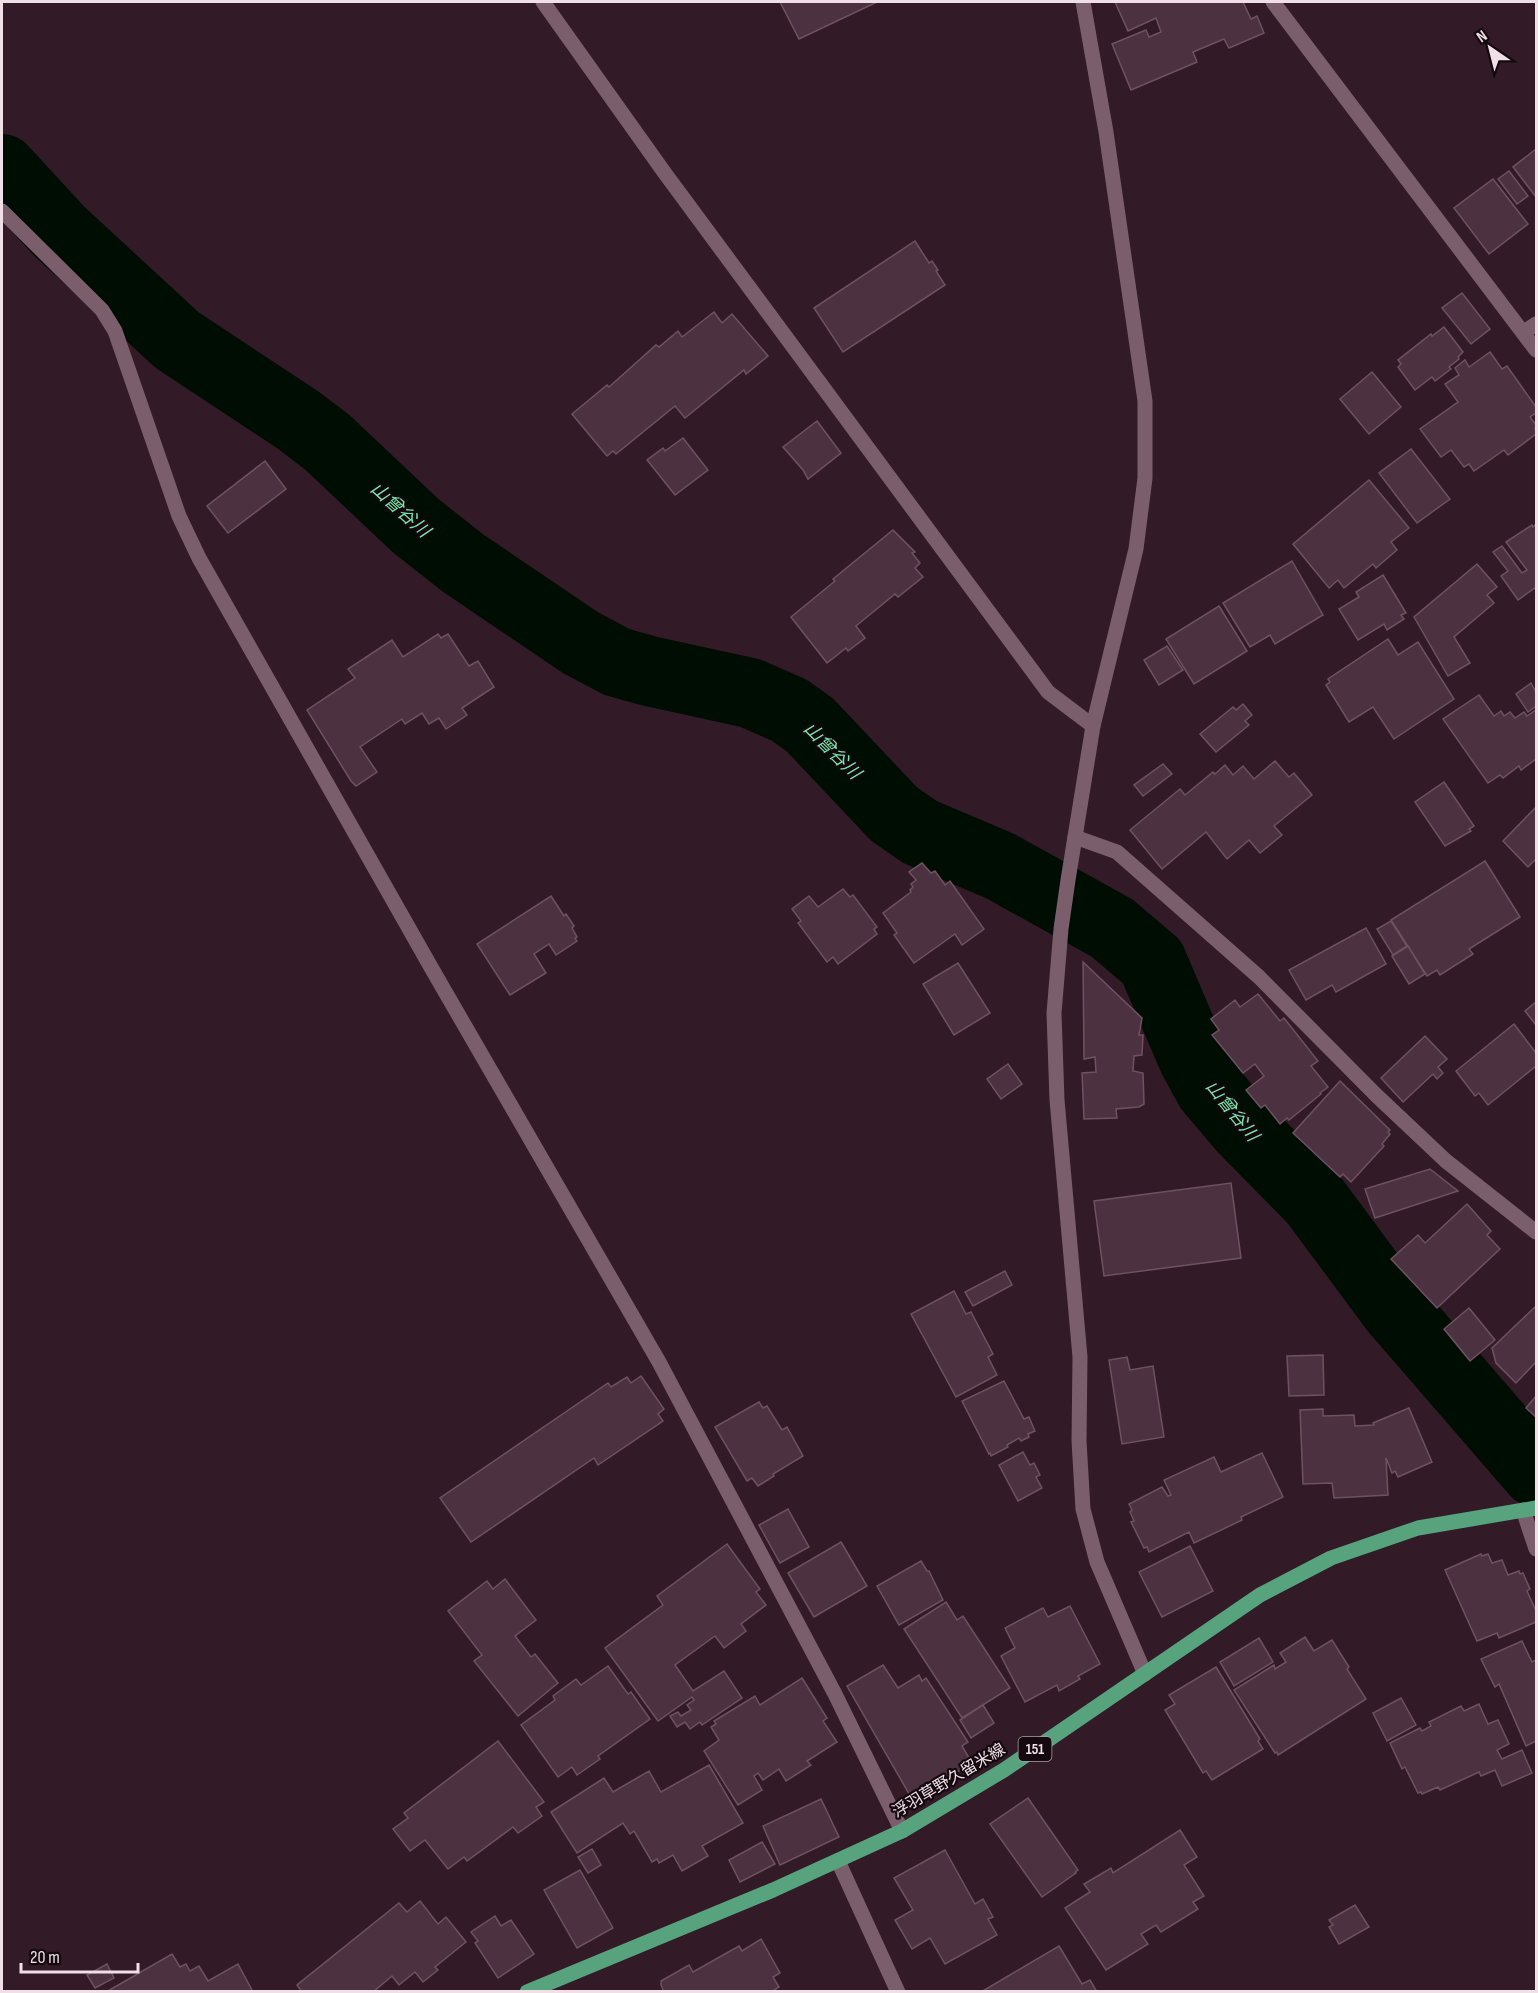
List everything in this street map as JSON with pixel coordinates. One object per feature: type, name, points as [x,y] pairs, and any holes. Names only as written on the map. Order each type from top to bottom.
[{"type":"main road","name":"浮羽草野久留米線","points":[[527,1992],[773,1890],[902,1832],[1004,1770],[1260,1595],[1331,1558],[1418,1528],[1530,1509]]},
{"type":"street","points":[[543,2],[664,172],[1048,692],[1093,726]]},
{"type":"street","points":[[1083,2],[1106,132],[1145,401],[1145,478],[1136,549],[1093,726],[1061,929],[1054,1013],[1057,1100],[1080,1357],[1079,1441],[1083,1509],[1097,1562],[1145,1674]]},
{"type":"street","points":[[1273,2],[1530,328],[1536,350]]},
{"type":"street","points":[[2,211],[102,310],[115,331],[179,516],[199,558],[659,1362],[836,1694],[902,1832]]},
{"type":"street","points":[[1075,837],[1118,852],[1259,977],[1376,1095],[1446,1161],[1536,1232]]},
{"type":"street","points":[[1530,1509],[1536,1549]]},
{"type":"street","points":[[838,1861],[898,1992]]},
{"type":"building","points":[[780,2],[877,2],[799,39]]},
{"type":"building","points":[[1115,2],[1243,2],[1251,19],[1257,16],[1264,33],[1229,48],[1224,39],[1193,52],[1197,62],[1131,90],[1112,44],[1146,30],[1149,37],[1161,32],[1156,18],[1128,31]]},
{"type":"building","points":[[1536,149],[1536,197],[1513,167]]},
{"type":"building","points":[[1509,171],[1528,196],[1517,204],[1498,179]]},
{"type":"building","points":[[1493,179],[1528,224],[1489,254],[1454,208]]},
{"type":"building","points":[[915,241],[929,263],[932,261],[945,285],[843,352],[814,308]]},
{"type":"building","points":[[1462,293],[1490,329],[1471,344],[1442,308]]},
{"type":"building","points":[[714,312],[722,323],[732,314],[768,356],[746,374],[744,370],[685,418],[675,406],[616,454],[613,451],[607,456],[572,414],[607,385],[609,387],[656,345],[659,347],[678,331],[682,337]]},
{"type":"building","points":[[1444,327],[1463,352],[1458,357],[1459,359],[1449,367],[1451,369],[1435,381],[1432,377],[1415,390],[1398,367],[1401,364],[1398,360],[1431,334],[1432,336]]},
{"type":"building","points":[[1490,352],[1502,369],[1507,366],[1536,407],[1536,413],[1530,417],[1536,425],[1536,434],[1508,455],[1504,450],[1474,471],[1469,464],[1464,467],[1451,450],[1441,457],[1420,429],[1458,402],[1445,384],[1459,375],[1455,368],[1465,360],[1469,367]]},
{"type":"building","points":[[1372,372],[1401,407],[1369,434],[1340,399]]},
{"type":"building","points":[[817,421],[841,453],[808,479],[783,447]]},
{"type":"building","points":[[683,438],[708,470],[675,495],[647,460],[663,448],[665,451]]},
{"type":"building","points":[[1411,449],[1450,499],[1417,523],[1379,473]]},
{"type":"building","points":[[265,461],[286,489],[228,533],[207,506]]},
{"type":"building","points":[[1369,480],[1409,528],[1391,542],[1397,550],[1376,568],[1373,564],[1344,588],[1338,580],[1329,588],[1293,544]]},
{"type":"building","points":[[1536,524],[1536,587],[1518,600],[1501,576],[1508,571],[1493,552],[1502,546],[1522,573],[1527,570],[1506,542]]},
{"type":"building","points":[[893,530],[915,552],[912,553],[920,563],[915,568],[923,577],[898,597],[895,594],[856,626],[865,638],[848,651],[846,648],[827,663],[791,617]]},
{"type":"building","points":[[1292,561],[1323,615],[1275,644],[1270,635],[1250,647],[1223,603]]},
{"type":"building","points":[[1477,564],[1497,587],[1487,595],[1494,603],[1454,637],[1470,663],[1448,676],[1414,617]]},
{"type":"building","points":[[1383,575],[1406,613],[1401,615],[1404,619],[1387,630],[1384,624],[1358,640],[1339,609],[1359,597],[1356,592]]},
{"type":"building","points":[[1219,606],[1247,651],[1194,684],[1166,639]]},
{"type":"building","points":[[438,634],[441,638],[448,634],[469,666],[478,661],[494,687],[462,708],[467,715],[446,729],[439,718],[429,724],[422,713],[405,724],[402,719],[360,747],[377,772],[356,786],[307,710],[355,678],[348,669],[392,640],[403,657]]},
{"type":"building","points":[[1388,639],[1398,655],[1418,642],[1454,699],[1394,739],[1373,707],[1349,722],[1326,685],[1330,682],[1328,679]]},
{"type":"building","points":[[1167,646],[1183,670],[1159,685],[1144,660]]},
{"type":"building","points":[[1531,683],[1536,692],[1536,706],[1528,712],[1516,694]]},
{"type":"building","points":[[1479,695],[1494,716],[1501,711],[1504,716],[1510,712],[1515,718],[1524,712],[1527,716],[1536,710],[1536,759],[1521,770],[1519,766],[1503,778],[1500,775],[1488,783],[1443,719]]},
{"type":"building","points":[[1243,704],[1252,715],[1245,721],[1249,725],[1216,752],[1200,734],[1233,707],[1236,710]]},
{"type":"building","points":[[1275,761],[1289,777],[1294,773],[1312,795],[1274,826],[1282,835],[1260,853],[1249,840],[1227,859],[1206,832],[1162,869],[1130,830],[1180,789],[1185,795],[1225,765],[1233,775],[1243,766],[1254,779]]},
{"type":"building","points":[[1163,764],[1172,774],[1143,796],[1134,785]]},
{"type":"building","points":[[1444,782],[1474,826],[1469,829],[1471,831],[1445,846],[1415,802]]},
{"type":"building","points":[[1536,807],[1536,859],[1528,867],[1503,841]]},
{"type":"building","points":[[1485,861],[1520,917],[1469,949],[1473,954],[1440,975],[1437,970],[1427,976],[1391,920]]},
{"type":"building","points":[[922,863],[931,873],[935,871],[945,885],[950,881],[984,929],[962,945],[955,934],[914,963],[894,935],[897,933],[883,913],[911,892],[913,887],[911,884],[916,880],[909,872]]},
{"type":"building","points":[[843,889],[850,897],[853,895],[877,927],[874,929],[877,934],[838,964],[833,957],[827,962],[798,923],[801,921],[792,909],[809,896],[818,907]]},
{"type":"building","points":[[551,896],[564,916],[566,914],[574,926],[572,928],[577,941],[556,955],[549,944],[534,954],[546,973],[510,995],[477,944]]},
{"type":"building","points":[[1391,921],[1407,946],[1393,955],[1377,929]]},
{"type":"building","points":[[1366,928],[1386,964],[1336,992],[1332,985],[1306,1000],[1289,970]]},
{"type":"building","points":[[1408,946],[1425,974],[1409,984],[1392,956]]},
{"type":"building","points":[[1083,962],[1142,1018],[1139,1035],[1143,1035],[1142,1055],[1134,1056],[1133,1071],[1143,1073],[1144,1104],[1139,1107],[1116,1109],[1117,1118],[1084,1119],[1082,1073],[1096,1072],[1095,1057],[1084,1059]]},
{"type":"building","points":[[958,963],[990,1013],[954,1035],[923,984]]},
{"type":"building","points":[[1258,994],[1280,1021],[1284,1018],[1318,1061],[1311,1066],[1328,1087],[1289,1120],[1287,1118],[1280,1124],[1265,1105],[1261,1108],[1246,1090],[1264,1076],[1255,1064],[1243,1073],[1212,1035],[1219,1030],[1211,1019],[1235,1000],[1240,1007]]},
{"type":"building","points":[[1536,1002],[1536,1025],[1525,1011]]},
{"type":"building","points":[[1514,1024],[1536,1053],[1536,1066],[1488,1105],[1479,1093],[1475,1096],[1456,1071]]},
{"type":"building","points":[[1425,1036],[1447,1059],[1438,1067],[1443,1073],[1437,1079],[1433,1074],[1403,1102],[1381,1078]]},
{"type":"building","points":[[1008,1064],[1022,1084],[1001,1099],[987,1079]]},
{"type":"building","points":[[1340,1081],[1390,1130],[1388,1132],[1390,1134],[1382,1144],[1384,1146],[1351,1182],[1343,1174],[1340,1177],[1293,1133]]},
{"type":"building","points":[[1430,1169],[1458,1191],[1375,1218],[1365,1189]]},
{"type":"building","points":[[1231,1183],[1241,1258],[1104,1276],[1094,1201]]},
{"type":"building","points":[[1467,1204],[1491,1231],[1487,1235],[1500,1249],[1437,1308],[1391,1259],[1418,1235],[1425,1243]]},
{"type":"building","points":[[1005,1271],[1012,1285],[973,1306],[965,1292]]},
{"type":"building","points":[[954,1291],[966,1314],[971,1312],[993,1354],[988,1357],[997,1375],[956,1397],[911,1314]]},
{"type":"building","points":[[1535,1307],[1536,1362],[1516,1383],[1496,1363],[1492,1348]]},
{"type":"building","points":[[1469,1308],[1495,1340],[1470,1361],[1444,1329]]},
{"type":"building","points":[[1323,1355],[1324,1395],[1289,1396],[1287,1356]]},
{"type":"building","points":[[1127,1357],[1130,1370],[1153,1366],[1164,1437],[1122,1444],[1109,1360]]},
{"type":"building","points":[[641,1376],[664,1409],[658,1414],[663,1421],[598,1465],[594,1458],[471,1542],[440,1498],[608,1383],[611,1387],[627,1377],[631,1383]]},
{"type":"building","points":[[1004,1381],[1024,1419],[1029,1417],[1035,1431],[1028,1434],[1029,1437],[1021,1441],[1019,1438],[991,1456],[962,1401]]},
{"type":"building","points":[[1536,1396],[1536,1417],[1526,1408]]},
{"type":"building","points":[[759,1402],[763,1408],[767,1406],[782,1430],[787,1427],[803,1456],[758,1486],[752,1478],[747,1481],[715,1427]]},
{"type":"building","points":[[1409,1408],[1432,1462],[1398,1477],[1395,1471],[1392,1473],[1386,1458],[1388,1495],[1334,1498],[1332,1483],[1303,1484],[1300,1410],[1323,1409],[1323,1416],[1354,1415],[1355,1426],[1374,1425],[1373,1423]]},
{"type":"building","points":[[1023,1452],[1030,1465],[1034,1463],[1040,1475],[1036,1477],[1042,1488],[1018,1501],[999,1465]]},
{"type":"building","points":[[1262,1453],[1283,1497],[1194,1543],[1189,1532],[1149,1552],[1147,1547],[1144,1548],[1131,1522],[1134,1521],[1129,1504],[1162,1487],[1168,1496],[1171,1495],[1164,1480],[1214,1457],[1221,1472]]},
{"type":"building","points":[[788,1509],[809,1547],[780,1563],[759,1525]]},
{"type":"building","points":[[841,1542],[867,1586],[814,1617],[788,1573]]},
{"type":"building","points":[[727,1544],[760,1589],[756,1592],[766,1605],[741,1624],[746,1631],[724,1648],[715,1636],[675,1665],[693,1691],[724,1671],[742,1698],[702,1725],[700,1722],[690,1729],[685,1722],[677,1727],[670,1716],[678,1712],[681,1716],[691,1710],[687,1705],[694,1700],[692,1697],[658,1721],[605,1648],[663,1605],[657,1596]]},
{"type":"building","points":[[1190,1546],[1213,1591],[1162,1617],[1139,1572]]},
{"type":"building","points":[[1481,1554],[1482,1556],[1488,1554],[1492,1563],[1502,1560],[1508,1575],[1519,1571],[1520,1574],[1523,1573],[1530,1589],[1527,1591],[1536,1611],[1536,1622],[1499,1638],[1497,1633],[1477,1641],[1445,1570]]},
{"type":"building","points":[[921,1561],[929,1571],[943,1600],[899,1625],[877,1586]]},
{"type":"building","points":[[505,1579],[536,1620],[515,1636],[531,1657],[535,1654],[558,1683],[518,1716],[474,1661],[482,1655],[448,1611],[487,1581],[493,1589]]},
{"type":"building","points":[[946,1602],[957,1620],[963,1616],[1010,1688],[962,1718],[904,1629]]},
{"type":"building","points":[[1070,1606],[1100,1664],[1078,1676],[1080,1679],[1059,1691],[1057,1685],[1025,1702],[1001,1656],[1015,1648],[1005,1628],[1043,1608],[1048,1617]]},
{"type":"building","points":[[1305,1637],[1314,1651],[1332,1640],[1366,1699],[1278,1755],[1234,1690],[1274,1665],[1275,1669],[1286,1662],[1280,1653]]},
{"type":"building","points":[[1259,1638],[1273,1662],[1234,1686],[1220,1662]]},
{"type":"building","points":[[1522,1641],[1532,1662],[1536,1660],[1536,1741],[1526,1746],[1499,1684],[1495,1687],[1481,1659]]},
{"type":"building","points":[[883,1665],[898,1688],[919,1675],[922,1681],[926,1678],[968,1742],[962,1746],[972,1763],[912,1799],[847,1686]]},
{"type":"building","points":[[608,1666],[628,1694],[631,1692],[650,1719],[598,1756],[600,1759],[577,1775],[572,1767],[558,1777],[521,1725],[555,1700],[553,1696],[576,1679],[581,1685]]},
{"type":"building","points":[[1216,1667],[1260,1739],[1258,1741],[1263,1749],[1212,1780],[1206,1771],[1203,1773],[1165,1710],[1175,1704],[1169,1695]]},
{"type":"building","points":[[802,1678],[827,1718],[823,1721],[837,1742],[807,1761],[811,1765],[786,1781],[779,1769],[763,1780],[758,1773],[754,1776],[762,1790],[738,1805],[704,1751],[719,1740],[711,1727],[716,1724],[714,1721],[755,1696],[760,1705]]},
{"type":"building","points":[[1401,1698],[1416,1725],[1387,1741],[1373,1713]]},
{"type":"building","points":[[1479,1704],[1488,1724],[1498,1720],[1509,1744],[1497,1750],[1502,1759],[1522,1750],[1532,1773],[1502,1786],[1495,1770],[1481,1776],[1479,1772],[1440,1790],[1438,1787],[1422,1794],[1418,1793],[1405,1767],[1402,1769],[1390,1743],[1420,1728],[1422,1731],[1431,1726],[1429,1722],[1461,1706],[1464,1711]]},
{"type":"building","points":[[983,1705],[994,1723],[971,1738],[960,1720]]},
{"type":"building","points":[[498,1741],[544,1802],[536,1807],[542,1816],[518,1833],[513,1827],[467,1861],[464,1857],[448,1869],[425,1840],[410,1851],[393,1829],[408,1818],[404,1813]]},
{"type":"building","points":[[709,1765],[743,1823],[702,1846],[708,1856],[682,1871],[673,1855],[659,1863],[657,1859],[652,1862],[634,1831],[630,1834],[623,1823],[577,1853],[551,1812],[604,1778],[613,1792],[649,1771],[661,1792]]},
{"type":"building","points":[[1028,1798],[1078,1870],[1042,1897],[990,1824]]},
{"type":"building","points":[[821,1799],[839,1837],[780,1865],[763,1826]]},
{"type":"building","points":[[1180,1830],[1197,1857],[1184,1865],[1204,1896],[1193,1902],[1198,1909],[1161,1932],[1156,1925],[1141,1934],[1148,1944],[1106,1970],[1065,1908],[1090,1892],[1084,1884],[1111,1868],[1113,1873]]},
{"type":"building","points":[[762,1842],[775,1864],[740,1882],[729,1860]]},
{"type":"building","points":[[592,1849],[601,1865],[588,1873],[578,1857]]},
{"type":"building","points":[[945,1850],[975,1904],[983,1899],[993,1917],[988,1919],[997,1935],[945,1964],[930,1938],[912,1949],[895,1920],[913,1910],[894,1878]]},
{"type":"building","points":[[580,1870],[613,1928],[577,1948],[544,1890]]},
{"type":"building","points":[[420,1901],[438,1924],[446,1917],[466,1942],[435,1967],[438,1970],[423,1982],[415,1972],[399,1985],[392,1976],[373,1992],[302,1992],[297,1985],[399,1903],[407,1912]]},
{"type":"building","points":[[1355,1905],[1369,1927],[1339,1944],[1329,1927],[1333,1925],[1329,1920]]},
{"type":"building","points":[[495,1916],[501,1926],[511,1920],[534,1954],[498,1978],[475,1943],[478,1941],[471,1932]]},
{"type":"building","points":[[761,1939],[780,1973],[773,1977],[779,1987],[771,1992],[664,1992],[661,1981],[689,1965],[693,1972],[739,1946],[742,1951]]},
{"type":"building","points":[[1059,1946],[1082,1984],[1090,1980],[1097,1992],[981,1992]]},
{"type":"building","points":[[172,1954],[180,1967],[186,1964],[190,1971],[199,1966],[208,1981],[238,1964],[253,1992],[106,1992]]},
{"type":"building","points":[[107,1964],[114,1978],[95,1988],[87,1975]]},
{"type":"waterway","name":"山曾谷川","points":[[2,169],[59,231],[177,340],[298,420],[327,442],[416,526],[463,563],[581,643],[617,662],[750,693],[789,710],[810,725],[894,814],[920,832],[1000,866],[1112,928],[1152,962],[1193,1058],[1210,1089],[1243,1128],[1314,1200],[1395,1309],[1536,1472]]}]
